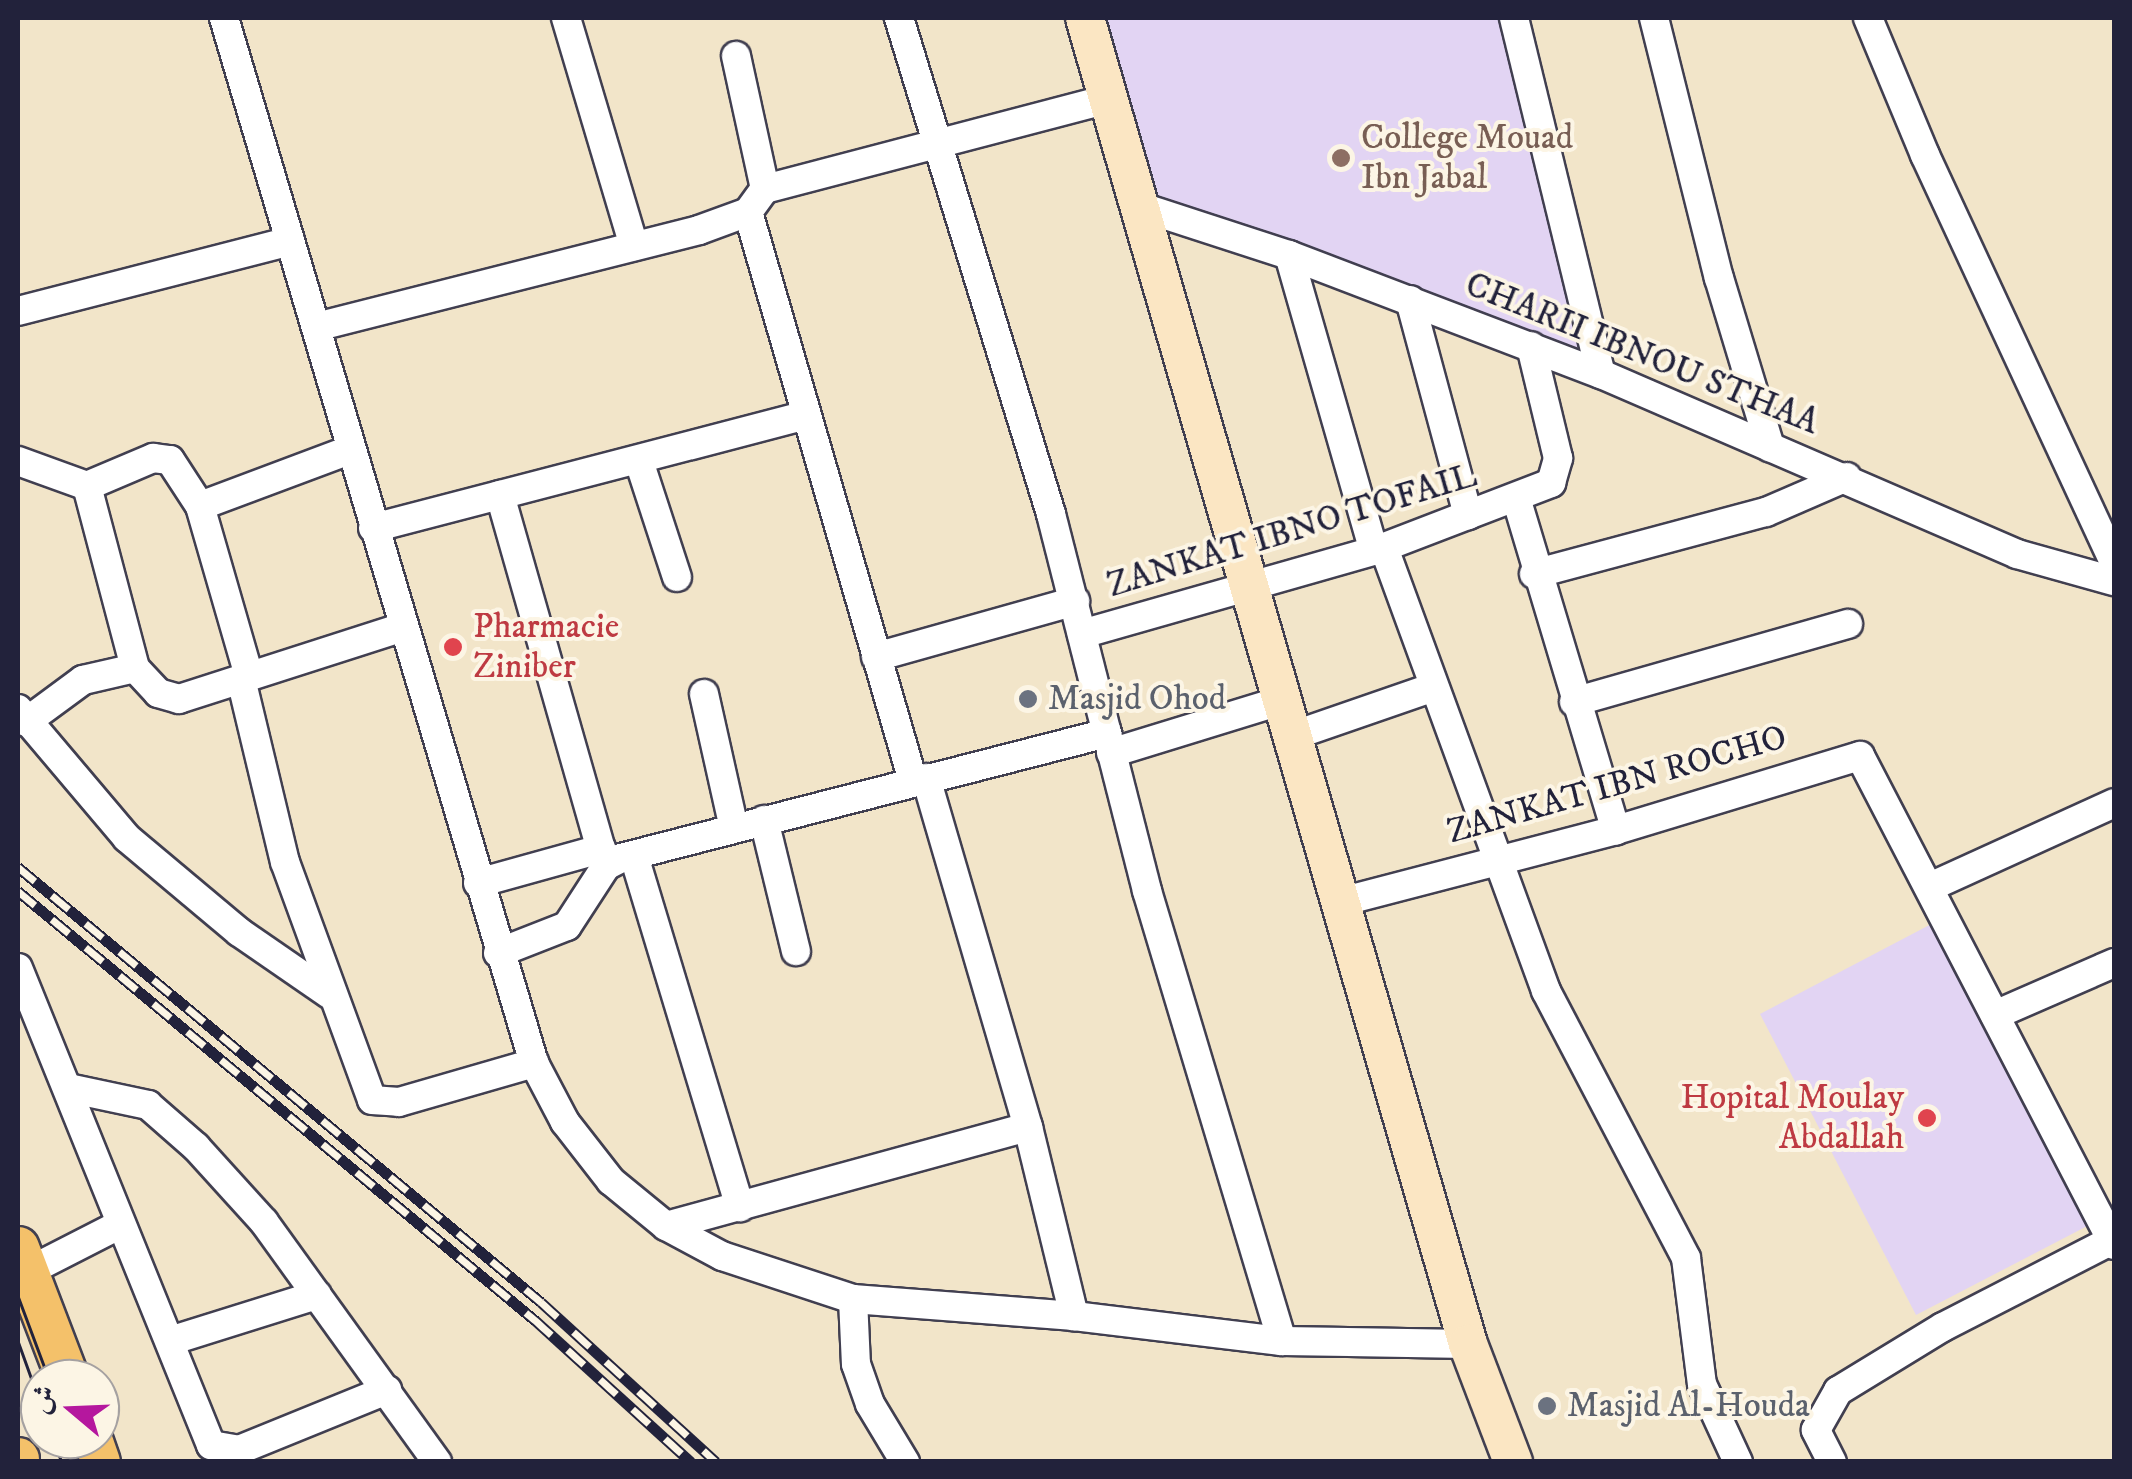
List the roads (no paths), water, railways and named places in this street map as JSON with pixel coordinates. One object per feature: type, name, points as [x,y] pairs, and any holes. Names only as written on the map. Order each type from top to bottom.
[{"type":"main road","points":[[22,1260],[60,1359]]},
{"type":"street","points":[[224,18],[498,953],[534,1063],[586,1154],[666,1226],[756,1271],[854,1300],[1074,1316],[1282,1341],[1468,1344]]},
{"type":"street","points":[[566,18],[634,246]]},
{"type":"street","points":[[899,18],[1075,601],[1109,743],[1208,1106],[1282,1341]]},
{"type":"street","points":[[1086,18],[1344,901],[1468,1344],[1513,1462]]},
{"type":"street","points":[[1514,18],[1601,374]]},
{"type":"street","points":[[1654,18],[1718,278],[1770,447]]},
{"type":"street","points":[[1868,18],[1925,156],[2114,563]]},
{"type":"street","points":[[736,56],[765,189]]},
{"type":"street","points":[[316,327],[634,246],[748,212],[765,189],[1108,99]]},
{"type":"street","name":"CHARII IBNOU STHAA","points":[[1138,206],[1289,254],[1531,346],[1848,477],[2016,554],[2114,580]]},
{"type":"street","points":[[748,212],[876,656],[919,779],[1028,1127],[1074,1316]]},
{"type":"street","points":[[18,311],[290,241]]},
{"type":"street","points":[[1289,254],[1379,550],[1434,687],[1494,861],[1546,990],[1686,1258],[1702,1384],[1738,1462]]},
{"type":"street","points":[[1410,300],[1468,515]]},
{"type":"street","name":"ZANKAT IBNO TOFAIL","points":[[1082,634],[1250,582],[1379,550],[1468,515],[1517,501],[1556,480],[1558,458],[1531,346]]},
{"type":"street","points":[[373,528],[576,471],[639,461],[807,415]]},
{"type":"street","points":[[200,506],[350,450]]},
{"type":"street","points":[[18,460],[87,486],[164,457],[200,506],[245,677],[285,862],[328,994],[378,1104],[534,1063]]},
{"type":"street","points":[[639,461],[677,577]]},
{"type":"street","points":[[1534,574],[1766,512],[1848,477]]},
{"type":"street","points":[[87,486],[135,668],[166,698],[403,627]]},
{"type":"street","points":[[498,953],[566,926],[604,858],[500,495]]},
{"type":"street","points":[[1517,501],[1534,574],[1616,830]]},
{"type":"street","points":[[876,656],[1075,601]]},
{"type":"street","points":[[1574,702],[1848,624]]},
{"type":"street","points":[[135,668],[69,686],[22,715],[128,838],[239,932],[328,994]]},
{"type":"street","points":[[478,883],[604,858],[634,856],[919,779],[1109,743],[1289,718],[1434,687]]},
{"type":"street","points":[[704,694],[734,828]]},
{"type":"street","name":"ZANKAT IBN ROCHO","points":[[1344,901],[1616,830],[1851,755],[1868,764],[2113,1242]]},
{"type":"street","points":[[1930,888],[2114,803]]},
{"type":"street","points":[[764,820],[796,951]]},
{"type":"street","points":[[634,856],[740,1207]]},
{"type":"street","points":[[1995,1015],[2114,962]]},
{"type":"street","points":[[18,968],[68,1088],[117,1226],[170,1341],[205,1438],[222,1451],[239,1450],[387,1390]]},
{"type":"street","points":[[68,1088],[136,1100],[165,1117],[264,1222],[437,1462]]},
{"type":"street","points":[[666,1226],[1028,1127]]},
{"type":"street","points":[[22,1260],[117,1226]]},
{"type":"street","points":[[1832,1462],[1816,1430],[1838,1391],[1943,1326],[2113,1242]]},
{"type":"street","points":[[170,1341],[318,1295]]},
{"type":"street","points":[[854,1300],[856,1364],[906,1462]]},
{"type":"tram line","points":[[18,1296],[42,1359]]},
{"type":"tram line","points":[[18,1341],[24,1359]]},
{"type":"railway","points":[[18,867],[541,1302],[716,1462]]},
{"type":"railway","points":[[18,891],[535,1320],[691,1462]]},
{"type":"place","name":"College Mouad Ibn Jabal","points":[[1341,158]]},
{"type":"place","name":"Pharmacie Ziniber","points":[[453,647]]},
{"type":"place","name":"Masjid Ohod","points":[[1028,699]]},
{"type":"place","name":"Hopital Moulay Abdallah","points":[[1927,1118]]},
{"type":"place","name":"Masjid Al-Houda","points":[[1547,1406]]}]
